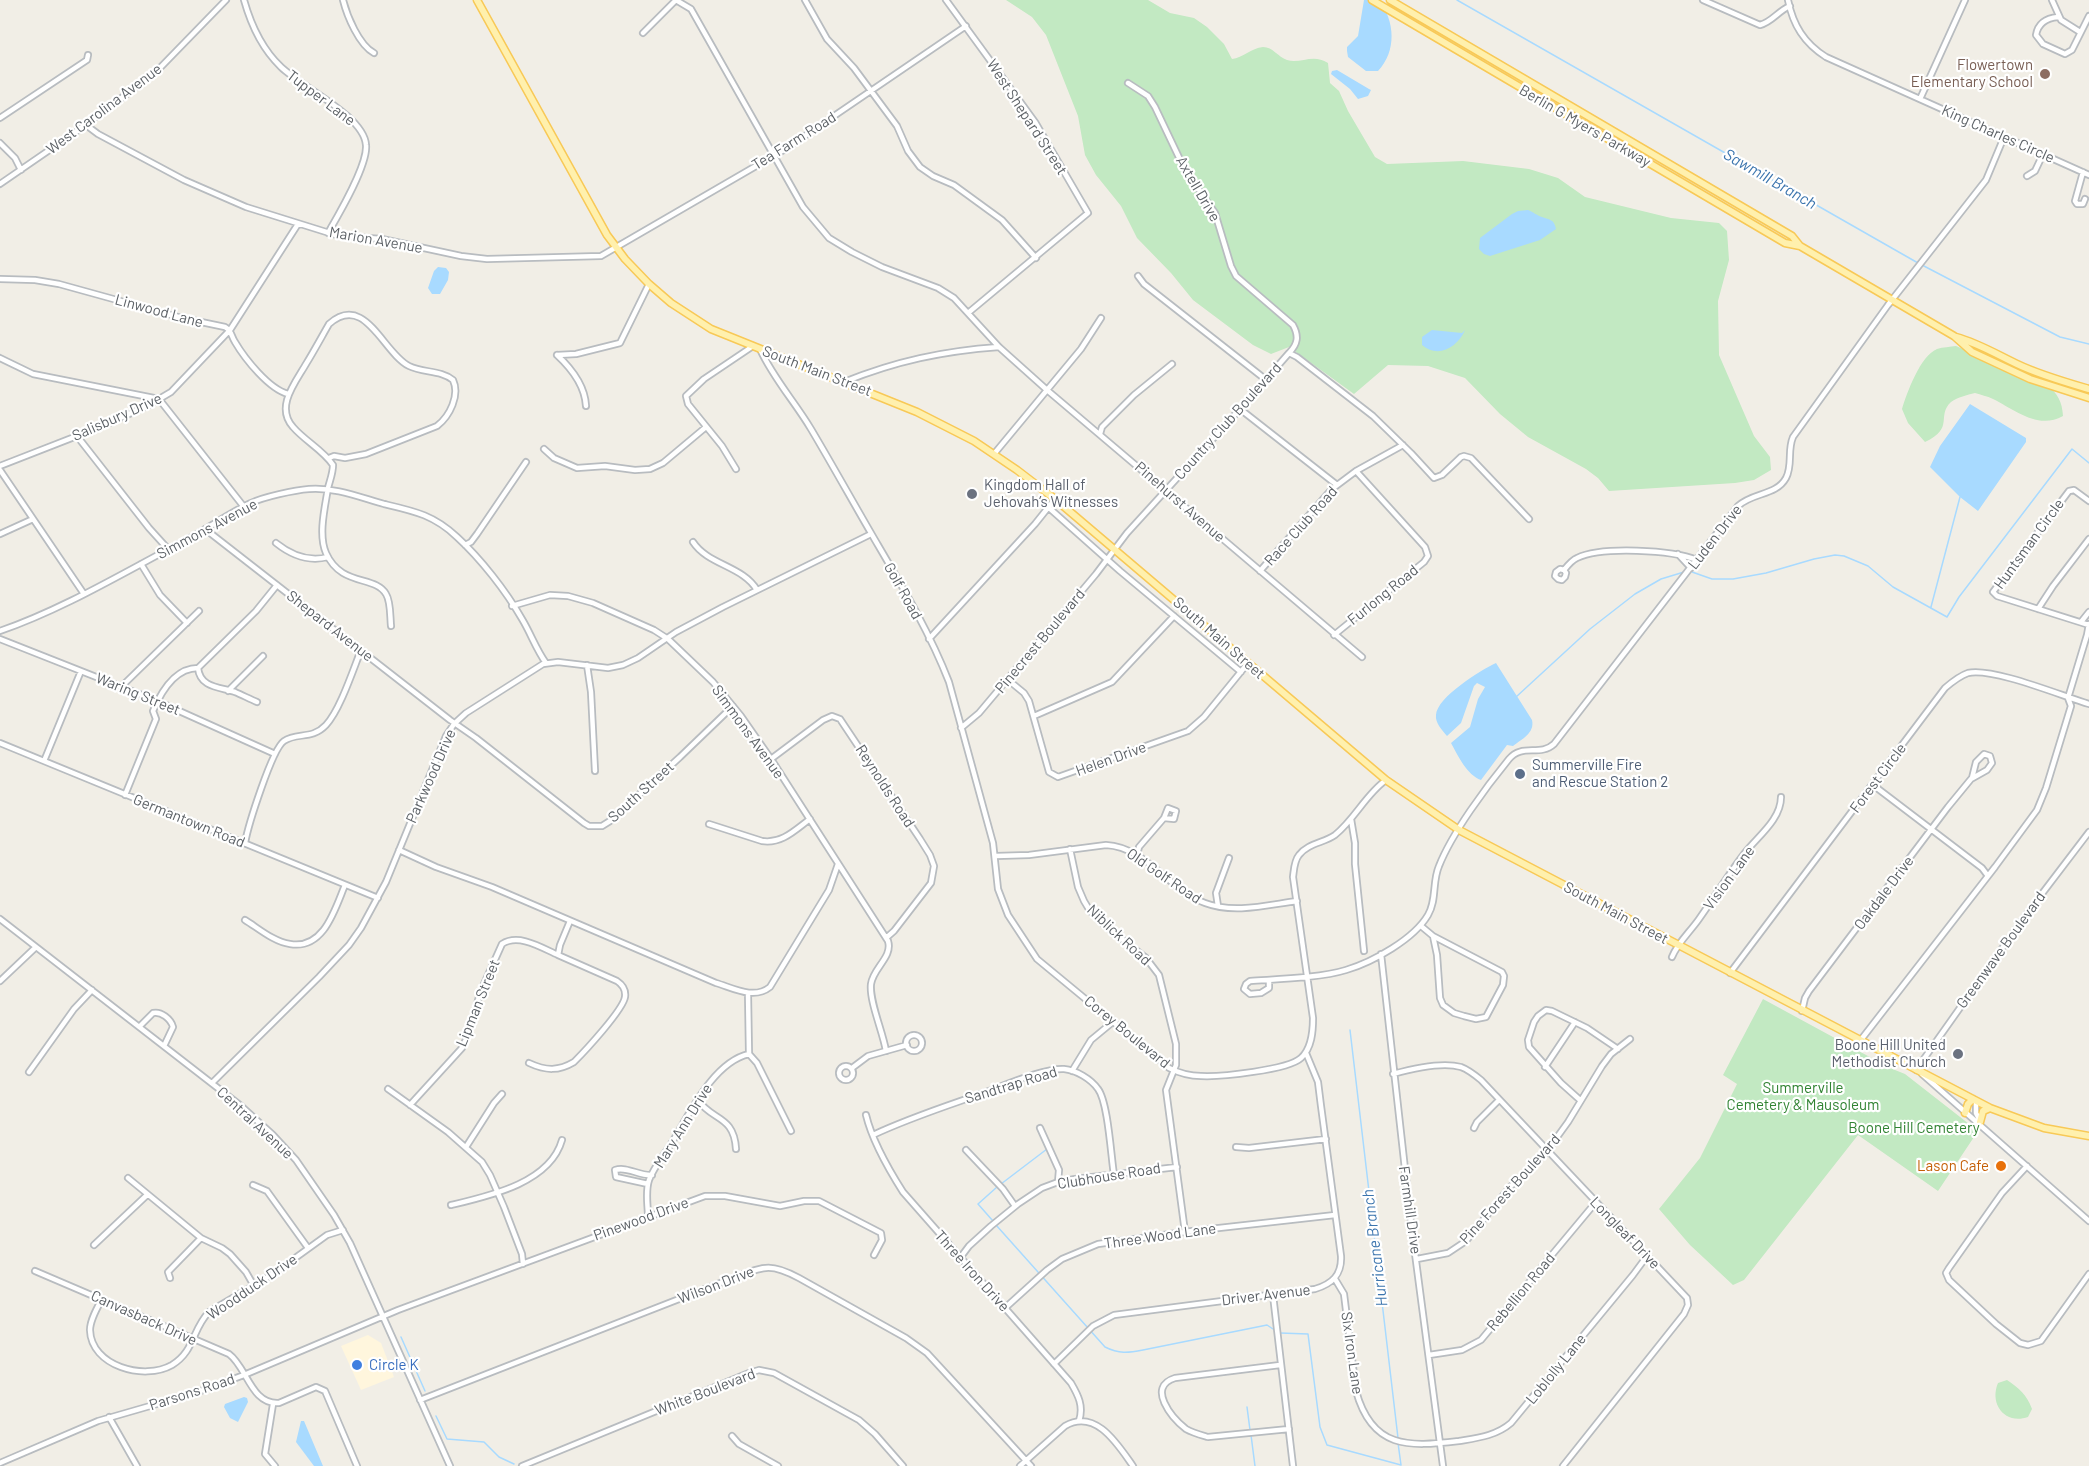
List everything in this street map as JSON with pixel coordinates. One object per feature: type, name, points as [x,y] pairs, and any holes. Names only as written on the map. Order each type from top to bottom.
[{"type":"main road","name":"South Main Street","points":[[477,0],[616,248],[649,284],[671,303],[711,329],[940,423],[994,454],[1055,499],[1386,780],[1459,830],[1990,1108],[2044,1128],[2089,1136]]},
{"type":"main road","name":"Berlin G Myers Parkway","points":[[1372,0],[1785,243],[1800,246],[1892,299],[1954,336],[1972,352],[2040,382],[2089,398]]},
{"type":"main road","name":"Berlin G Myers Parkway","points":[[1390,0],[1792,236],[1800,246]]},
{"type":"main road","points":[[1448,46],[1453,37]]},
{"type":"main road","name":"Berlin G Myers Parkway","points":[[1954,336],[1977,343],[2037,372],[2089,389]]},
{"type":"main road","points":[[1965,1113],[1968,1104],[1974,1100]]},
{"type":"main road","points":[[1980,1122],[1983,1111],[1990,1108]]},
{"type":"street","name":"West Carolina Avenue","points":[[0,184],[86,125],[155,73],[225,0]]},
{"type":"street","name":"Tupper Lane","points":[[244,0],[254,32],[274,60],[312,92],[350,117],[364,133],[366,151],[361,170],[328,233]]},
{"type":"street","points":[[344,0],[361,41],[374,52]]},
{"type":"street","points":[[643,33],[676,0]]},
{"type":"street","name":"Pinehurst Avenue","points":[[676,0],[691,9],[803,207],[829,238],[882,267],[944,291],[954,298],[999,347],[1047,390],[1362,657]]},
{"type":"street","points":[[805,0],[827,39],[854,68],[897,126],[908,151],[921,167],[933,176],[954,185],[1002,220],[1036,258],[968,313]]},
{"type":"street","name":"West Shepard Street","points":[[946,0],[1035,122],[1088,213],[1036,258]]},
{"type":"street","points":[[1703,0],[1760,25],[1767,23],[1782,9],[1790,6],[1788,0]]},
{"type":"street","points":[[1920,99],[1965,0]]},
{"type":"street","points":[[2052,0],[2058,16],[2064,23],[2080,32]]},
{"type":"street","name":"King Charles Circle","points":[[1790,6],[1793,21],[1800,33],[1820,53],[2089,175]]},
{"type":"street","points":[[2058,16],[2047,19],[2036,34],[2043,44],[2068,54],[2089,17]]},
{"type":"street","name":"Tea Farm Road","points":[[616,248],[775,154],[966,26]]},
{"type":"street","points":[[0,118],[87,60],[88,55]]},
{"type":"street","name":"Axtell Drive","points":[[1128,83],[1148,96],[1187,174],[1215,213],[1236,276],[1293,325],[1297,335],[1296,342],[1289,353]]},
{"type":"street","name":"Marion Avenue","points":[[86,125],[98,134],[184,180],[246,207],[348,238],[382,239],[460,256],[487,259],[601,256],[616,248]]},
{"type":"street","name":"Luden Drive","points":[[1421,926],[1432,906],[1438,867],[1459,830],[1513,755],[1523,750],[1545,750],[1554,744],[1743,501],[1774,490],[1784,482],[1789,470],[1789,450],[1793,437],[1892,299],[1986,180],[2004,137]]},
{"type":"street","points":[[0,143],[15,158],[21,170]]},
{"type":"street","points":[[2027,176],[2036,171],[2043,154]]},
{"type":"street","points":[[2083,172],[2075,201],[2077,204],[2083,204],[2085,199]]},
{"type":"street","name":"Salisbury Drive","points":[[0,468],[77,436],[171,392],[230,330],[298,224]]},
{"type":"street","points":[[1138,276],[1144,284],[1265,379]]},
{"type":"street","name":"Linwood Lane","points":[[0,279],[35,280],[59,284],[230,330]]},
{"type":"street","points":[[586,405],[582,389],[571,369],[557,355],[576,354],[620,343],[649,284]]},
{"type":"street","points":[[328,458],[334,456],[345,459],[366,454],[437,426],[448,416],[452,407],[456,392],[453,380],[447,375],[407,364],[366,320],[345,316],[329,324],[288,394],[286,413],[291,425],[328,458],[333,468],[328,489],[323,538],[328,557],[341,573],[359,581],[375,584],[382,589],[387,595],[391,626]]},
{"type":"street","points":[[994,454],[1081,349],[1101,318]]},
{"type":"street","points":[[230,330],[234,341],[268,382],[278,391],[288,394]]},
{"type":"street","points":[[736,469],[728,453],[688,404],[687,394],[704,380],[756,347]]},
{"type":"street","name":"Golf Road","points":[[756,347],[811,429],[929,639],[949,682],[996,856]]},
{"type":"street","points":[[844,382],[916,357],[999,347]]},
{"type":"street","name":"Country Club Boulevard","points":[[1114,549],[1289,353],[1373,416],[1434,478],[1442,475],[1461,457],[1471,458],[1529,519]]},
{"type":"street","points":[[0,358],[33,374],[159,399],[244,507]]},
{"type":"street","points":[[1101,434],[1102,427],[1134,394],[1172,364]]},
{"type":"street","points":[[1240,409],[1337,485]]},
{"type":"street","points":[[544,449],[554,458],[577,468],[615,467],[640,470],[659,466],[706,427]]},
{"type":"street","points":[[77,436],[168,549]]},
{"type":"street","name":"Race Club Road","points":[[1260,571],[1337,485],[1356,471],[1403,445]]},
{"type":"street","points":[[465,545],[471,542],[477,534],[526,462]]},
{"type":"street","points":[[0,468],[84,594]]},
{"type":"street","name":"Furlong Road","points":[[1334,635],[1424,562],[1428,556],[1425,547],[1356,471]]},
{"type":"street","name":"Simmons Avenue","points":[[0,631],[36,618],[84,594],[255,501],[301,490],[328,489],[421,513],[446,526],[465,545],[493,577],[512,606],[550,595],[568,596],[593,603],[654,630],[668,639],[718,688],[771,759],[886,938],[889,945],[888,953],[879,966],[871,987],[886,1051]]},
{"type":"street","name":"Huntsman Circle","points":[[2089,501],[2074,490],[2069,491],[1993,590],[1997,596],[2089,625]]},
{"type":"street","points":[[929,639],[1055,499]]},
{"type":"street","points":[[1048,507],[1241,672]]},
{"type":"street","points":[[0,534],[33,519]]},
{"type":"street","name":"Shepard Avenue","points":[[205,529],[454,724]]},
{"type":"street","points":[[512,606],[522,618],[546,663],[558,662],[608,668],[623,665],[638,658],[676,632],[871,534]]},
{"type":"street","points":[[2038,609],[2052,586],[2089,539]]},
{"type":"street","points":[[693,542],[718,563],[748,578],[757,590]]},
{"type":"street","points":[[276,543],[288,552],[312,560],[328,557]]},
{"type":"street","name":"Pinecrest Boulevard","points":[[961,728],[970,722],[1108,560],[1114,549]]},
{"type":"street","points":[[1564,570],[1573,560],[1584,555],[1635,551],[1678,554],[1697,560]]},
{"type":"street","points":[[1678,554],[1691,568]]},
{"type":"street","points":[[141,564],[159,595],[187,622]]},
{"type":"street","points":[[125,795],[156,719],[153,711],[157,701],[171,681],[189,668],[198,668],[256,611],[277,585]]},
{"type":"street","points":[[121,687],[199,611]]},
{"type":"street","points":[[2081,622],[2089,612]]},
{"type":"street","points":[[1034,716],[1112,682],[1174,616]]},
{"type":"street","points":[[1860,1041],[2028,824],[2041,802],[2071,706],[2068,698],[2089,625]]},
{"type":"street","name":"Waring Street","points":[[0,639],[157,701],[275,754]]},
{"type":"street","points":[[245,843],[252,814],[275,754],[283,741],[316,733],[328,723],[361,650]]},
{"type":"street","points":[[228,691],[262,656]]},
{"type":"street","name":"Parkwood Drive","points":[[212,1083],[342,953],[361,928],[378,898],[446,736],[454,724],[465,713],[546,663]]},
{"type":"street","name":"Helen Drive","points":[[1006,679],[1024,693],[1029,701],[1049,772],[1058,777],[1188,731],[1204,717],[1248,663]]},
{"type":"street","points":[[587,665],[591,692],[595,771]]},
{"type":"street","points":[[198,668],[198,675],[208,685],[235,692],[257,702]]},
{"type":"street","points":[[44,761],[81,671]]},
{"type":"street","name":"Forest Circle","points":[[1730,973],[1945,688],[1962,676],[1974,672],[2000,675],[2089,704]]},
{"type":"street","name":"South Street","points":[[454,724],[476,738],[584,823],[589,826],[602,826],[680,757],[733,706]]},
{"type":"street","name":"Reynolds Road","points":[[771,759],[823,720],[832,716],[840,719],[933,860],[934,872],[931,883],[886,938]]},
{"type":"street","name":"Germantown Road","points":[[0,743],[378,898]]},
{"type":"street","name":"Oakdale Drive","points":[[1802,1011],[1809,991],[1972,778],[1990,767],[1992,763],[1990,756],[1984,754],[1976,762],[1972,778]]},
{"type":"street","points":[[1335,1279],[1341,1262],[1320,1088],[1306,1053],[1313,1029],[1293,871],[1299,855],[1311,845],[1332,837],[1351,819],[1377,786],[1386,780]]},
{"type":"street","points":[[1873,784],[1982,868],[1988,876]]},
{"type":"street","name":"Vision Lane","points":[[1672,957],[1677,945],[1692,928],[1742,856],[1771,822],[1780,806],[1781,797]]},
{"type":"street","points":[[1137,855],[1139,847],[1164,818]]},
{"type":"street","points":[[709,824],[771,842],[786,836],[810,819]]},
{"type":"street","points":[[1351,819],[1364,951]]},
{"type":"street","name":"Greenwave Boulevard","points":[[1917,1070],[2025,916],[2089,832]]},
{"type":"street","name":"Old Golf Road","points":[[996,856],[1029,855],[1111,845],[1137,855],[1191,897],[1203,903],[1241,909],[1297,901]]},
{"type":"street","name":"Niblick Road","points":[[1070,849],[1078,887],[1090,911],[1146,958],[1159,975],[1176,1044],[1175,1070],[1166,1090],[1185,1232]]},
{"type":"street","points":[[399,850],[716,982],[748,993],[762,992],[770,987],[829,890],[838,864]]},
{"type":"street","name":"Corey Boulevard","points":[[996,856],[998,889],[1003,902],[1037,959],[1164,1064],[1186,1074],[1211,1076],[1290,1065],[1306,1053]]},
{"type":"street","points":[[1218,906],[1215,898],[1229,858]]},
{"type":"street","points":[[245,920],[282,942],[306,943],[314,940],[322,932],[345,885]]},
{"type":"street","name":"Central Avenue","points":[[0,918],[241,1106],[281,1143],[322,1195],[342,1230],[450,1466]]},
{"type":"street","points":[[558,955],[570,921]]},
{"type":"street","points":[[1269,980],[1269,988],[1262,993],[1250,994],[1244,988],[1251,981],[1345,970],[1410,938],[1421,926],[1432,936],[1492,967],[1504,976],[1503,985],[1486,1017],[1476,1019],[1464,1016],[1454,1013],[1443,1005],[1440,998],[1437,955],[1432,936]]},
{"type":"street","name":"Lipman Street","points":[[410,1105],[462,1048],[469,1033],[480,993],[502,944],[509,940],[517,939],[558,955],[617,981],[624,987],[625,997],[618,1011],[574,1062],[565,1068],[554,1070],[529,1064]]},
{"type":"street","points":[[0,981],[36,947]]},
{"type":"street","name":"Farmhill Drive","points":[[1381,954],[1443,1466]]},
{"type":"street","points":[[28,1072],[74,1009],[92,990]]},
{"type":"street","points":[[748,993],[749,1054],[757,1063],[792,1131]]},
{"type":"street","points":[[1580,1100],[1530,1050],[1528,1044],[1531,1029],[1538,1016],[1543,1011],[1549,1010],[1575,1022],[1618,1049]]},
{"type":"street","points":[[139,1027],[153,1013],[160,1013],[171,1022],[173,1027],[164,1046]]},
{"type":"street","points":[[1072,1071],[1090,1040],[1114,1021]]},
{"type":"street","points":[[1545,1066],[1575,1022]]},
{"type":"street","name":"Pine Forest Boulevard","points":[[1417,1259],[1443,1254],[1462,1244],[1510,1187],[1547,1151],[1605,1062],[1630,1039]]},
{"type":"street","points":[[852,1068],[868,1056],[907,1046]]},
{"type":"street","name":"Mary Ann Drive","points":[[648,1217],[648,1184],[698,1100],[725,1067],[749,1054]]},
{"type":"street","name":"Longleaf Drive","points":[[1394,1074],[1449,1066],[1459,1067],[1474,1075],[1687,1298],[1687,1310],[1563,1466]]},
{"type":"street","name":"Sandtrap Road","points":[[873,1135],[937,1108],[1040,1073],[1057,1069],[1072,1071],[1089,1080],[1101,1094],[1105,1107],[1114,1174]]},
{"type":"street","points":[[1917,1070],[2089,1221]]},
{"type":"street","points":[[388,1089],[466,1147],[488,1171],[522,1254],[523,1264]]},
{"type":"street","points":[[466,1147],[502,1094]]},
{"type":"street","points":[[698,1100],[702,1106],[725,1121],[736,1140],[736,1149]]},
{"type":"street","points":[[1474,1128],[1499,1100]]},
{"type":"street","points":[[1974,1100],[1976,1113],[1986,1131]]},
{"type":"street","name":"Three Iron Drive","points":[[866,1115],[873,1135],[903,1192],[1071,1383],[1079,1398],[1082,1411],[1079,1421]]},
{"type":"street","points":[[1040,1128],[1059,1170],[1058,1182]]},
{"type":"street","points":[[1236,1147],[1249,1148],[1326,1139]]},
{"type":"street","points":[[451,1205],[475,1200],[528,1180],[541,1172],[554,1159],[562,1140]]},
{"type":"street","points":[[966,1150],[1003,1189],[1015,1206]]},
{"type":"street","points":[[2026,1166],[2002,1193],[1949,1268],[1946,1273],[1949,1280],[1996,1324],[2020,1342],[2028,1345],[2041,1341],[2089,1274]]},
{"type":"street","name":"Clubhouse Road","points":[[960,1258],[969,1246],[1015,1206],[1037,1191],[1058,1182],[1177,1167]]},
{"type":"street","points":[[648,1184],[616,1177],[615,1170],[652,1175]]},
{"type":"street","points":[[128,1178],[201,1238],[222,1248],[234,1257],[254,1286]]},
{"type":"street","points":[[253,1185],[267,1191],[308,1248]]},
{"type":"street","points":[[94,1245],[147,1195]]},
{"type":"street","name":"Pinewood Drive","points":[[382,1318],[398,1310],[709,1195],[780,1206],[804,1201],[819,1201],[881,1233],[882,1240],[874,1255]]},
{"type":"street","name":"Rebellion Road","points":[[1429,1355],[1462,1350],[1481,1340],[1596,1202]]},
{"type":"street","name":"Three Wood Lane","points":[[1005,1308],[1062,1259],[1105,1243],[1335,1215]]},
{"type":"street","name":"Woodduck Drive","points":[[102,1299],[91,1324],[91,1336],[104,1357],[126,1369],[150,1372],[167,1367],[182,1358],[201,1322],[209,1312],[285,1266],[327,1235],[342,1230]]},
{"type":"street","points":[[170,1278],[168,1272],[201,1238]]},
{"type":"street","name":"Loblolly Lane","points":[[1440,1443],[1490,1435],[1510,1423],[1647,1256]]},
{"type":"street","name":"Wilson Drive","points":[[420,1401],[749,1272],[771,1267],[784,1270],[799,1278],[921,1348],[934,1359],[1031,1466]]},
{"type":"street","name":"Canvasback Drive","points":[[35,1271],[234,1358],[256,1393],[273,1404]]},
{"type":"street","name":"Driver Avenue","points":[[1054,1364],[1093,1326],[1114,1315],[1315,1289],[1335,1279]]},
{"type":"street","name":"Six Iron Lane","points":[[1335,1279],[1344,1294],[1356,1391],[1367,1418],[1379,1431],[1405,1444],[1440,1443]]},
{"type":"street","points":[[1273,1295],[1293,1466]]},
{"type":"street","name":"Parsons Road","points":[[0,1462],[109,1417],[186,1396],[244,1375],[382,1318]]},
{"type":"street","points":[[1280,1365],[1175,1378],[1164,1386],[1162,1398],[1165,1406],[1186,1428],[1202,1435],[1216,1436],[1288,1428]]},
{"type":"street","name":"White Boulevard","points":[[522,1466],[759,1370],[774,1373],[859,1420],[903,1466]]},
{"type":"street","points":[[275,1466],[265,1454],[273,1404],[316,1387],[325,1391],[357,1466]]},
{"type":"street","points":[[109,1417],[137,1466]]},
{"type":"street","points":[[1020,1466],[1065,1426],[1087,1421],[1112,1437],[1133,1466]]},
{"type":"street","points":[[732,1436],[739,1444],[777,1466]]},
{"type":"shaded area","points":[[368,1335],[381,1343],[394,1377],[361,1390],[341,1346]]},
{"type":"green space","points":[[1006,0],[1148,0],[1170,13],[1194,18],[1207,27],[1224,44],[1232,59],[1263,47],[1287,60],[1323,60],[1328,63],[1330,83],[1339,91],[1375,157],[1387,164],[1463,161],[1529,169],[1558,178],[1585,197],[1671,218],[1719,223],[1727,231],[1729,260],[1718,301],[1719,355],[1754,436],[1770,457],[1771,470],[1754,480],[1735,483],[1609,491],[1586,469],[1528,437],[1500,414],[1465,378],[1428,366],[1388,365],[1354,394],[1289,347],[1271,354],[1253,345],[1193,300],[1137,238],[1121,206],[1096,175],[1085,155],[1078,116],[1046,35],[1032,17]]},
{"type":"green space","points":[[1956,346],[2046,384],[2059,398],[2063,416],[2054,420],[2036,420],[1991,398],[1975,393],[1951,402],[1945,412],[1940,432],[1925,442],[1908,423],[1902,409],[1915,376],[1925,359],[1937,349]]},
{"type":"green space","name":"Summerville Cemetery & Mausoleum","points":[[1763,999],[1905,1074],[1978,1131],[1938,1191],[1858,1135],[1744,1280],[1733,1285],[1690,1245],[1659,1209],[1700,1158],[1737,1084],[1723,1075]]},
{"type":"green space","points":[[2007,1380],[2028,1400],[2032,1409],[2028,1417],[2012,1418],[2001,1411],[1997,1405],[1998,1383]]},
{"type":"water","points":[[1364,0],[1379,0],[1391,26],[1391,45],[1378,71],[1366,71],[1348,57],[1347,47],[1358,36]]},
{"type":"water","points":[[1337,70],[1371,90],[1368,96],[1358,99],[1350,89],[1331,74],[1332,71]]},
{"type":"water","points":[[1528,210],[1551,220],[1556,229],[1540,240],[1490,256],[1479,249],[1480,238],[1512,214]]},
{"type":"water","points":[[438,267],[446,268],[449,272],[448,280],[440,294],[432,294],[428,288],[434,271]]},
{"type":"water","points":[[1432,330],[1462,333],[1465,330],[1453,346],[1434,351],[1422,345],[1422,337]]},
{"type":"water","points":[[1970,404],[2026,438],[2026,442],[1978,511],[1960,497],[1930,467],[1940,446]]},
{"type":"water","points":[[1496,663],[1532,720],[1532,729],[1513,746],[1507,745],[1481,780],[1467,770],[1451,743],[1470,727],[1478,699],[1485,687],[1477,683],[1474,686],[1461,723],[1447,736],[1438,724],[1436,715],[1438,708],[1451,692]]},
{"type":"water","points":[[244,1397],[248,1402],[238,1422],[230,1418],[224,1407],[225,1404]]},
{"type":"water","points":[[301,1421],[304,1421],[323,1466],[314,1466],[296,1442]]},
{"type":"waterway","name":"Sawmill Branch","points":[[1457,0],[1918,263]]},
{"type":"waterway","name":"Sawmill Branch","points":[[1922,265],[2060,337],[2089,344]]},
{"type":"waterway","points":[[1692,572],[1712,579],[1733,579],[1766,573],[1814,559],[1835,555],[1844,556],[1868,566],[1893,587],[1947,617],[1959,597],[2072,449],[2089,463]]},
{"type":"waterway","points":[[1931,607],[1960,497]]},
{"type":"waterway","points":[[1516,697],[1590,629],[1635,594],[1661,579],[1684,572]]},
{"type":"waterway","name":"Hurricane Branch","points":[[1350,1030],[1398,1438]]},
{"type":"waterway","points":[[1001,1184],[1047,1149]]},
{"type":"waterway","points":[[993,1221],[978,1204],[997,1187]]},
{"type":"waterway","points":[[996,1225],[1105,1347],[1115,1351],[1138,1351],[1267,1325],[1276,1331]]},
{"type":"waterway","points":[[1280,1333],[1308,1334],[1320,1427],[1327,1445],[1401,1465]]},
{"type":"waterway","points":[[401,1337],[425,1391]]},
{"type":"waterway","points":[[1247,1407],[1250,1430]]},
{"type":"waterway","points":[[436,1416],[447,1439],[484,1442],[499,1457],[514,1464]]},
{"type":"waterway","points":[[1251,1435],[1255,1466]]},
{"type":"waterway","name":"Hurricane Branch","points":[[1398,1443],[1401,1465]]},
{"type":"place","name":"Flowertown Elementary School","points":[[2045,74]]},
{"type":"place","name":"Kingdom Hall of Jehovah’s Witnesses","points":[[972,494]]},
{"type":"place","name":"Summerville Fire and Rescue Station 2","points":[[1520,774]]},
{"type":"place","name":"Boone Hill United Methodist Church","points":[[1958,1054]]},
{"type":"place","name":"Lason Cafe","points":[[2001,1166]]},
{"type":"place","name":"Circle K","points":[[357,1365]]},
{"type":"park label","name":"Boone Hill Cemetery","points":[[1914,1128]]}]
